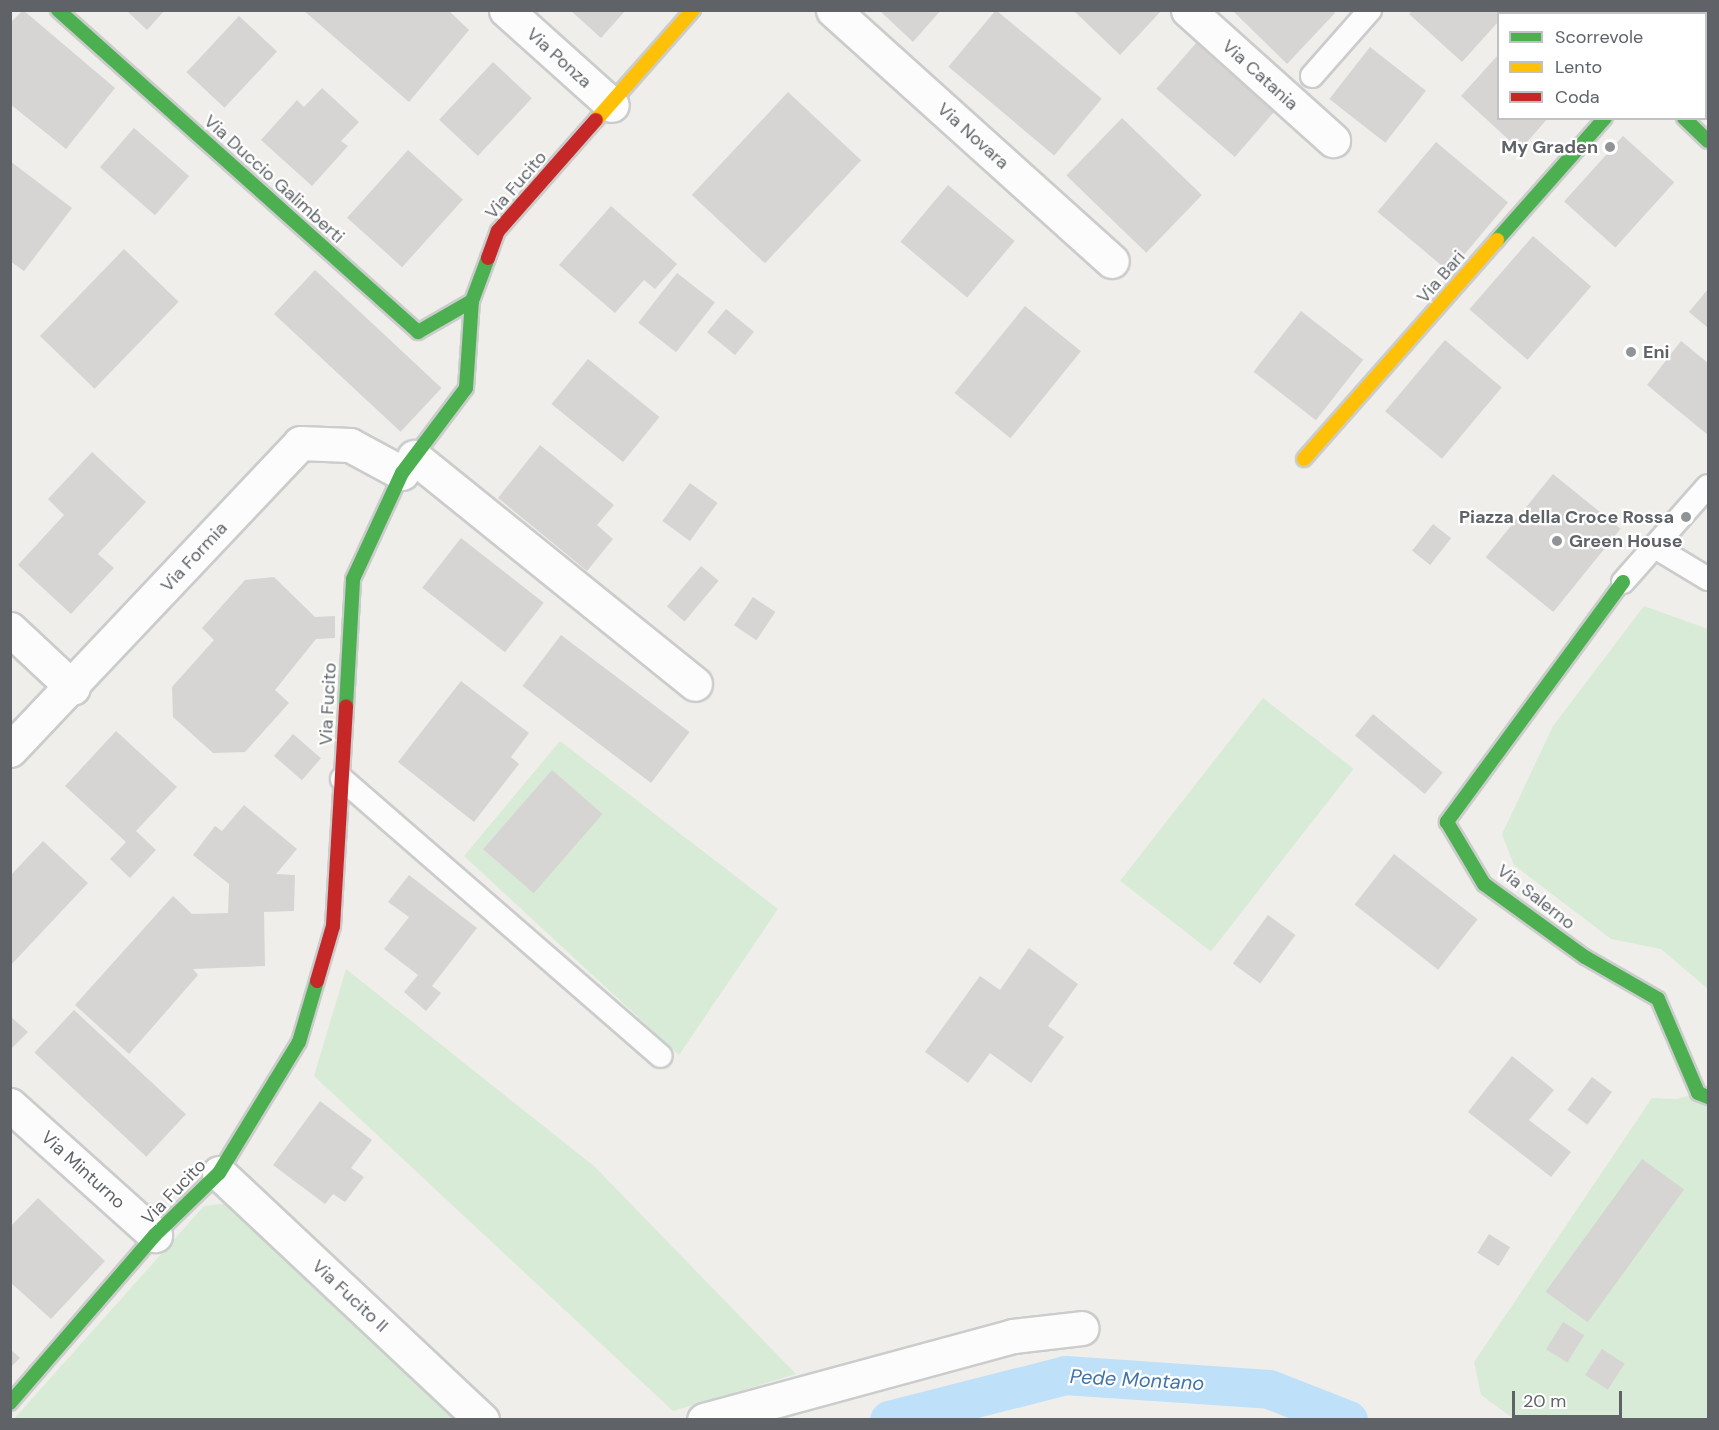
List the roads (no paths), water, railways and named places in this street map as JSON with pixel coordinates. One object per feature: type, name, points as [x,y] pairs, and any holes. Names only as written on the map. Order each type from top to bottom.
[{"type":"street","name":"Via Duccio Galimberti","points":[[58,10],[418,332],[472,301]]},
{"type":"street","name":"Via Ponza","points":[[506,10],[612,105]]},
{"type":"street","name":"Via Fucito","points":[[10,1403],[155,1235],[219,1173],[299,1042],[333,926],[353,579],[408,465],[465,388],[472,301],[498,231],[612,105],[693,10]]},
{"type":"street","name":"Via Novara","points":[[833,10],[1113,261]]},
{"type":"street","name":"Via Catania","points":[[1188,10],[1333,140]]},
{"type":"street","name":"Via Bari","points":[[1304,459],[1603,120]]},
{"type":"street","points":[[1686,120],[1708,141]]},
{"type":"street","name":"Via Formia","points":[[10,750],[73,687],[300,443],[350,445],[408,465],[694,684]]},
{"type":"street","name":"Via Salerno","points":[[1623,582],[1447,822],[1484,884],[1585,957],[1658,999],[1698,1093],[1708,1097]]},
{"type":"street","points":[[10,629],[73,687]]},
{"type":"street","name":"Via Minturno","points":[[10,1105],[155,1235]]},
{"type":"street","name":"Via Fucito II","points":[[219,1173],[482,1419]]},
{"type":"street","points":[[704,1419],[1014,1336],[1082,1328]]},
{"type":"lane","points":[[1312,76],[1370,10]]},
{"type":"lane","points":[[1623,582],[1708,486]]},
{"type":"lane","points":[[1654,547],[1708,579]]},
{"type":"lane","points":[[342,779],[661,1056]]},
{"type":"waterway","name":"Pede Montano","points":[[889,1420],[1065,1375],[1269,1389],[1348,1420]]},
{"type":"place","name":"My Graden","points":[[1610,147]]},
{"type":"place","name":"Eni","points":[[1631,352]]},
{"type":"place","name":"Piazza della Croce Rossa","points":[[1686,517]]},
{"type":"place","name":"Green House","points":[[1557,541]]}]
